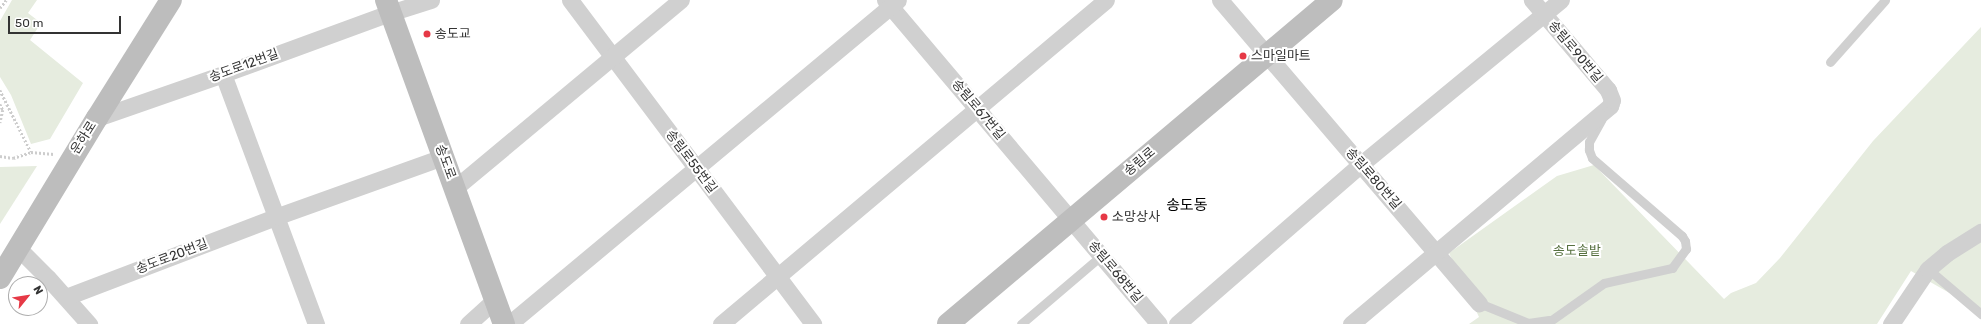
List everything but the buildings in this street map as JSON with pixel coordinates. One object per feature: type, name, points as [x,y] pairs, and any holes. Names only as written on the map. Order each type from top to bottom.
[{"type":"street","name":"운하로","points":[[0,278],[73,156],[171,0]]},
{"type":"street","name":"송도로12번길","points":[[97,118],[224,74],[388,6],[430,0]]},
{"type":"street","name":"송림로55번길","points":[[570,0],[695,169],[813,324]]},
{"type":"street","points":[[455,188],[613,58],[680,0]]},
{"type":"street","points":[[721,324],[1106,0]]},
{"type":"street","name":"송림로80번길","points":[[1220,0],[1479,303]]},
{"type":"street","name":"송림로","points":[[948,324],[1332,0]]},
{"type":"street","name":"송림로90번길","points":[[1532,0],[1608,90],[1612,100],[1610,106]]},
{"type":"street","points":[[1176,324],[1360,165],[1561,0]]},
{"type":"street","points":[[509,324],[695,169],[891,2]]},
{"type":"street","name":"송림로67번길","points":[[891,2],[976,109],[1071,220]]},
{"type":"street","name":"송도로","points":[[388,6],[504,324]]},
{"type":"street","points":[[224,74],[278,216],[316,324]]},
{"type":"street","points":[[1351,324],[1610,106]]},
{"type":"street","name":"송도로20번길","points":[[66,297],[278,216],[443,157]]},
{"type":"street","name":"송림로68번길","points":[[1071,220],[1159,324]]},
{"type":"street","points":[[1891,324],[1928,269],[1947,253],[1981,232]]},
{"type":"street","points":[[18,248],[90,324]]},
{"type":"street","points":[[468,324],[495,300]]},
{"type":"lane","points":[[1830,62],[1885,0]]},
{"type":"lane","points":[[1479,303],[1528,323],[1548,322],[1604,283],[1672,268],[1682,256],[1686,249],[1686,241],[1682,236],[1592,158],[1588,150],[1589,142],[1610,106]]},
{"type":"lane","points":[[1021,324],[1101,256]]},
{"type":"lane","points":[[1928,269],[1981,314]]},
{"type":"path","points":[[0,8],[6,0]]},
{"type":"path","points":[[0,90],[31,152]]},
{"type":"path","points":[[0,104],[3,110],[0,123]]},
{"type":"path","points":[[0,156],[13,158],[31,152],[73,156]]},
{"type":"green space","points":[[12,0],[37,0],[28,13],[41,23],[30,40],[83,83],[50,139],[31,144],[11,95],[0,77],[0,21]]},
{"type":"green space","name":"송도솔밭","points":[[1981,27],[1981,311],[1911,271],[1877,324],[1469,324],[1479,317],[1449,253],[1557,176],[1594,165],[1724,299],[1731,293],[1756,283],[1780,258],[1873,141]]},
{"type":"green space","points":[[37,166],[0,224],[0,167]]},
{"type":"place","name":"송도교","points":[[427,34]]},
{"type":"place","name":"스마일마트","points":[[1243,56]]},
{"type":"place","name":"소망상사","points":[[1104,217]]},
{"type":"district","name":"송도동","points":[[1187,206]]}]
